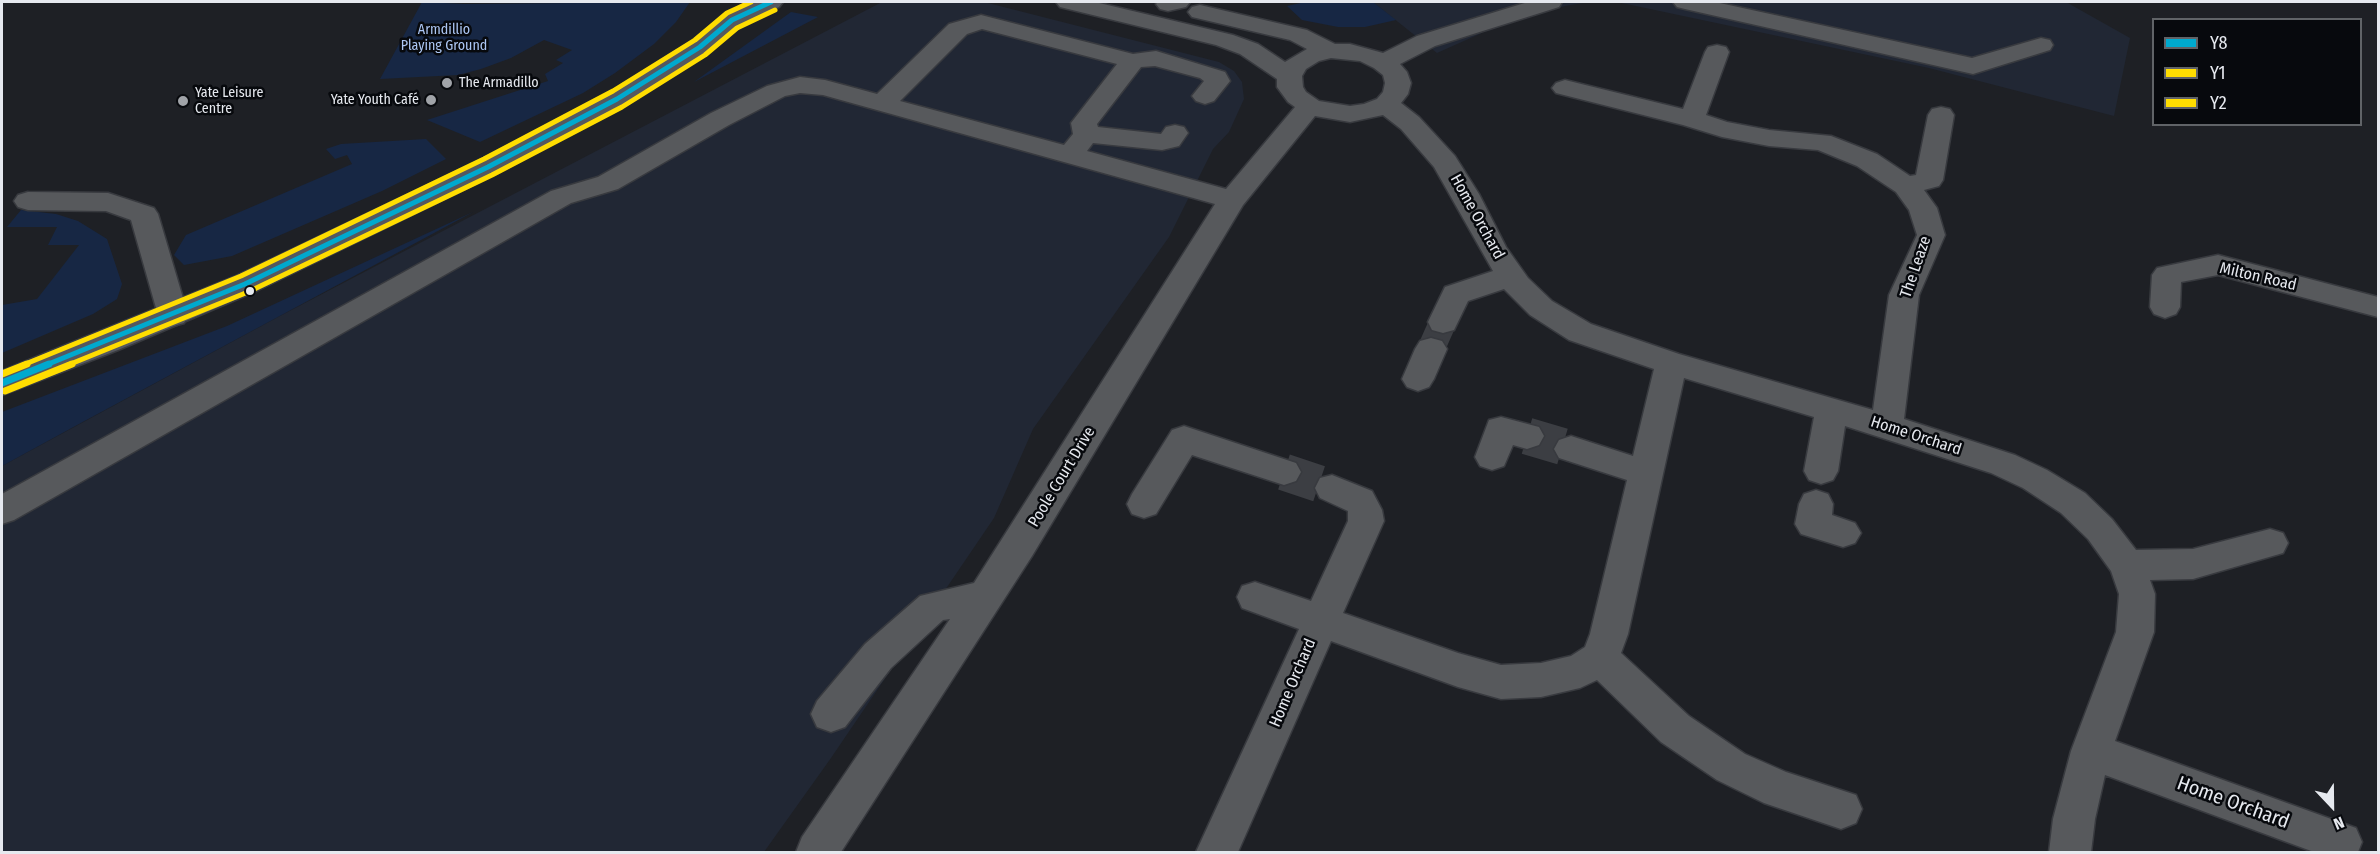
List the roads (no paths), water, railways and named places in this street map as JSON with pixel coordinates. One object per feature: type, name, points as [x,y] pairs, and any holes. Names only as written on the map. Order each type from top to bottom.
[{"type":"main road","points":[[2,383],[245,284],[572,124],[657,76],[700,47],[729,10],[771,2]]},
{"type":"street","points":[[1068,2],[1224,40],[1249,49],[1289,76]]},
{"type":"street","points":[[1168,2],[1298,35],[1331,51]]},
{"type":"street","points":[[1254,24],[1251,9],[1263,2]]},
{"type":"street","points":[[1383,63],[1426,41],[1551,2]]},
{"type":"street","points":[[1685,2],[1973,66],[2041,45]]},
{"type":"street","points":[[882,104],[958,29],[969,13],[981,22],[1133,61],[1156,58],[1209,73],[1216,77],[1217,81],[1205,96]]},
{"type":"street","points":[[1331,51],[1350,51],[1368,55],[1383,63],[1394,72],[1398,83],[1395,94],[1386,104],[1370,111],[1350,114],[1329,112],[1310,106],[1297,97],[1290,87],[1289,76],[1296,64],[1311,55],[1331,51]]},
{"type":"street","points":[[1692,119],[1717,52]]},
{"type":"street","points":[[1078,145],[1084,123],[1133,61]]},
{"type":"street","points":[[2,510],[509,225],[561,197],[608,183],[720,119],[776,91],[800,85],[825,88],[882,104],[1078,145],[1232,200]]},
{"type":"street","name":"The Leaze","points":[[1565,88],[1692,119],[1722,129],[1769,138],[1822,142],[1867,160],[1906,186],[1923,208],[1931,235],[1904,295],[1887,426]]},
{"type":"street","name":"Home Orchard","points":[[1386,104],[1410,123],[1445,162],[1466,194],[1492,249],[1517,285],[1541,308],[1580,332],[1671,363],[1887,426],[2003,464],[2035,479],[2073,503],[2100,529],[2127,565],[2138,594],[2135,632],[2091,751],[2074,819],[2070,852]]},
{"type":"street","name":"Poole Court Drive","points":[[818,852],[1019,546],[1232,200],[1310,106]]},
{"type":"street","points":[[1906,186],[1929,180],[1941,115]]},
{"type":"street","points":[[1078,145],[1162,141],[1170,140],[1175,133]]},
{"type":"street","points":[[28,201],[108,202],[144,214],[173,315]]},
{"type":"street","name":"Milton Road","points":[[2165,307],[2168,275],[2218,265],[2379,307]]},
{"type":"street","points":[[1418,379],[1456,294],[1511,276]]},
{"type":"street","points":[[1671,363],[1609,633],[1600,658],[1675,729],[1731,767],[1779,789],[1841,809]]},
{"type":"street","points":[[1831,410],[1813,524],[1843,533]]},
{"type":"street","points":[[1491,457],[1501,429],[1527,436]]},
{"type":"street","points":[[1144,504],[1184,439],[1284,472]]},
{"type":"street","points":[[1571,449],[1646,473]]},
{"type":"street","name":"Home Orchard","points":[[1217,852],[1266,746],[1319,621],[1366,521],[1365,510],[1360,501],[1332,488]]},
{"type":"street","points":[[2127,565],[2193,564],[2270,543]]},
{"type":"street","points":[[831,714],[878,656],[933,607],[986,596]]},
{"type":"street","name":"Home Orchard","points":[[1255,597],[1458,670],[1501,682],[1541,680],[1580,671],[1600,658]]},
{"type":"street","name":"Home Orchard","points":[[2091,751],[2341,842]]},
{"type":"tunnel","points":[[1431,349],[1443,322]]},
{"type":"tunnel","points":[[1527,436],[1571,449]]},
{"type":"tunnel","points":[[1284,472],[1332,488]]},
{"type":"place","name":"The Armadillo","points":[[447,83]]},
{"type":"place","name":"Yate Youth Café","points":[[431,100]]},
{"type":"place","name":"Yate Leisure Centre","points":[[183,101]]},
{"type":"park label","name":"Armdillio Playing Ground","points":[[444,38]]}]
